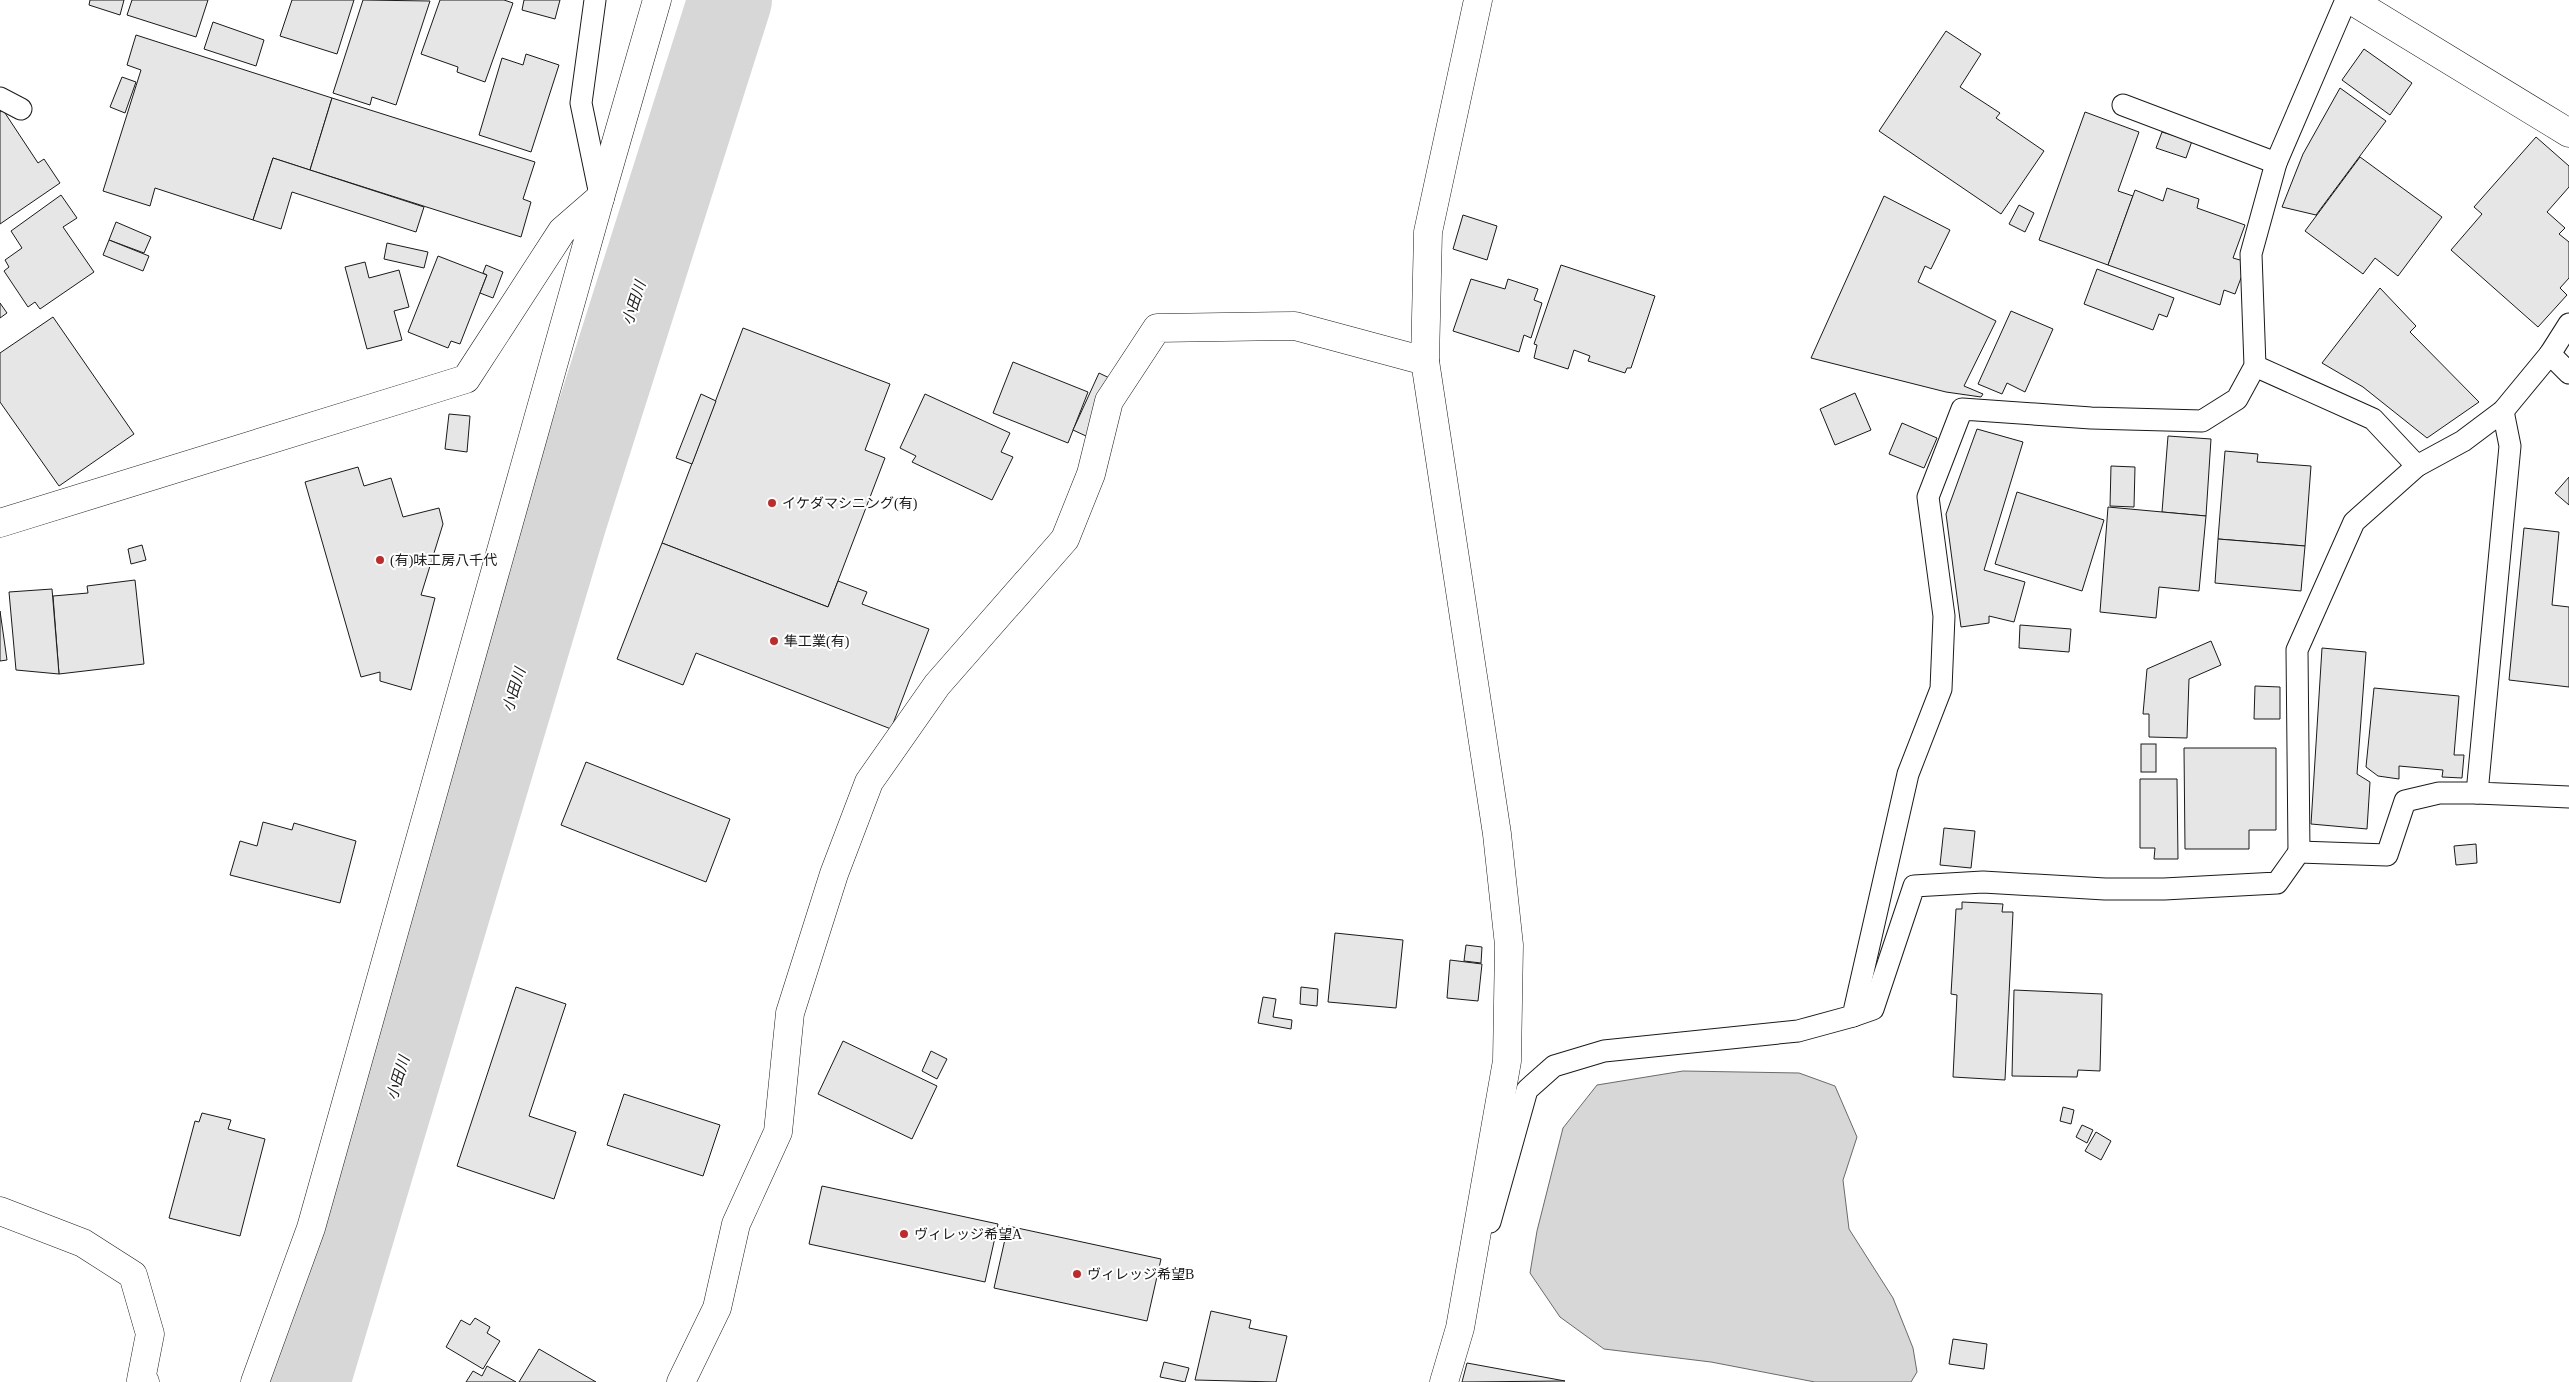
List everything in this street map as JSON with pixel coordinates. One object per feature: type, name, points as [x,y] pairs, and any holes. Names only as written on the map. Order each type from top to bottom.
[{"type":"street","points":[[255,1382],[311,1228],[657,0]]},
{"type":"street","points":[[1444,1382],[1460,1328],[1507,1061],[1509,945],[1496,824],[1425,361],[1428,232],[1478,0]]},
{"type":"street","points":[[2351,0],[2569,133]]},
{"type":"street","points":[[0,522],[466,379],[562,231],[600,198]]},
{"type":"street","points":[[681,1382],[717,1308],[736,1224],[778,1132],[790,1014],[834,874],[869,782],[937,685],[1065,539],[1091,474],[1109,401],[1157,328],[1295,326],[1425,361]]},
{"type":"street","points":[[0,1210],[83,1243],[132,1275],[150,1334],[141,1380],[146,1382]]},
{"type":"lane","points":[[595,0],[581,103],[600,198]]},
{"type":"lane","points":[[1853,1016],[1908,774],[1941,689],[1944,616],[1928,497],[1962,409],[2091,418],[2202,421],[2237,398],[2255,366],[2251,254],[2276,163],[2346,0]]},
{"type":"lane","points":[[0,98],[21,109]]},
{"type":"lane","points":[[2123,105],[2276,163]]},
{"type":"lane","points":[[1460,1328],[1527,1090],[1554,1066],[1604,1052],[1798,1031],[1873,1010],[1914,886],[1982,882],[2164,889],[2277,883],[2299,852],[2297,650],[2354,522],[2417,466],[2463,441],[2503,411],[2550,354],[2569,324]]},
{"type":"lane","points":[[2550,354],[2569,373]]},
{"type":"lane","points":[[2255,366],[2373,419],[2417,466]]},
{"type":"lane","points":[[2477,793],[2510,446],[2503,411]]},
{"type":"lane","points":[[2299,852],[2387,855],[2405,801],[2439,793],[2569,797]]},
{"type":"shaded area","points":[[1683,1071],[1799,1073],[1835,1086],[1857,1137],[1843,1180],[1849,1229],[1893,1298],[1913,1348],[1917,1372],[1911,1382],[1815,1382],[1711,1362],[1604,1349],[1560,1317],[1530,1273],[1537,1231],[1563,1128],[1597,1085]]},
{"type":"building","points":[[90,0],[124,0],[120,15],[89,5]]},
{"type":"building","points":[[132,0],[208,0],[196,37],[127,15]]},
{"type":"building","points":[[292,0],[354,0],[337,54],[280,36]]},
{"type":"building","points":[[363,0],[430,1],[396,105],[372,97],[370,105],[333,93]]},
{"type":"building","points":[[440,0],[504,0],[513,3],[485,82],[457,72],[458,67],[421,54]]},
{"type":"building","points":[[524,0],[560,0],[555,19],[522,10]]},
{"type":"building","points":[[213,22],[264,40],[256,66],[204,49]]},
{"type":"building","points":[[1946,31],[1981,54],[1960,87],[2000,113],[1996,118],[2044,151],[2001,214],[1879,131]]},
{"type":"building","points":[[136,35],[332,98],[310,170],[273,158],[253,220],[155,188],[150,206],[103,191],[141,70],[127,65]]},
{"type":"building","points":[[2364,49],[2412,83],[2390,115],[2342,80]]},
{"type":"building","points":[[526,54],[559,65],[531,152],[479,135],[502,58],[523,65]]},
{"type":"building","points":[[122,77],[136,82],[125,113],[110,107]]},
{"type":"building","points":[[2340,88],[2386,121],[2316,215],[2282,207],[2303,154]]},
{"type":"building","points":[[332,98],[535,162],[523,199],[531,202],[521,237],[310,170]]},
{"type":"building","points":[[3,110],[38,163],[44,159],[60,183],[0,224],[0,112]]},
{"type":"building","points":[[2085,112],[2139,132],[2118,191],[2133,196],[2108,265],[2039,240]]},
{"type":"building","points":[[2162,132],[2192,141],[2186,158],[2156,148]]},
{"type":"building","points":[[2536,137],[2569,166],[2569,187],[2547,212],[2565,228],[2559,234],[2569,242],[2569,278],[2560,288],[2567,295],[2538,327],[2451,250],[2482,214],[2474,207]]},
{"type":"building","points":[[2360,157],[2442,217],[2398,276],[2375,258],[2363,274],[2305,231]]},
{"type":"building","points":[[273,158],[424,207],[416,232],[292,192],[281,229],[253,220]]},
{"type":"building","points":[[2167,188],[2199,199],[2197,208],[2245,225],[2233,258],[2247,262],[2235,294],[2224,290],[2220,305],[2108,265],[2135,190],[2163,201]]},
{"type":"building","points":[[61,195],[77,218],[63,227],[94,272],[40,309],[35,302],[28,307],[4,271],[9,267],[5,260],[22,248],[11,231]]},
{"type":"building","points":[[1884,196],[1950,230],[1931,269],[1925,266],[1918,282],[1996,321],[1964,386],[1983,394],[1981,397],[1946,392],[1811,358]]},
{"type":"building","points":[[2019,205],[2034,213],[2025,232],[2009,224]]},
{"type":"building","points":[[1463,215],[1497,226],[1487,260],[1453,249]]},
{"type":"building","points":[[116,222],[151,237],[144,253],[109,240]]},
{"type":"building","points":[[109,240],[149,256],[143,271],[103,255]]},
{"type":"building","points":[[387,243],[428,252],[424,268],[384,259]]},
{"type":"building","points":[[438,256],[487,275],[460,344],[451,341],[448,348],[408,332]]},
{"type":"building","points":[[365,262],[369,278],[399,270],[409,307],[394,311],[402,340],[367,349],[345,267]]},
{"type":"building","points":[[486,265],[503,272],[493,298],[480,293],[487,275],[483,273]]},
{"type":"building","points":[[1561,265],[1655,296],[1631,368],[1627,368],[1625,373],[1588,361],[1590,356],[1574,350],[1568,369],[1534,358],[1537,345],[1534,344]]},
{"type":"building","points":[[2097,269],[2174,298],[2167,317],[2159,314],[2153,330],[2084,304]]},
{"type":"building","points":[[1471,279],[1505,289],[1508,279],[1538,289],[1534,300],[1542,303],[1531,338],[1524,335],[1519,352],[1453,331]]},
{"type":"building","points":[[2380,288],[2416,326],[2410,332],[2479,402],[2427,438],[2363,387],[2322,363]]},
{"type":"building","points":[[0,303],[7,313],[0,318]]},
{"type":"building","points":[[2011,311],[2053,329],[2025,392],[2007,383],[2002,394],[1978,384]]},
{"type":"building","points":[[53,317],[134,434],[59,486],[0,402],[0,353]]},
{"type":"building","name":"イケダマシニング(有)","points":[[743,328],[890,384],[865,450],[885,458],[828,607],[662,543]]},
{"type":"building","points":[[1013,362],[1088,392],[1068,443],[993,413]]},
{"type":"building","points":[[1099,373],[1124,385],[1099,442],[1073,430]]},
{"type":"building","points":[[1855,393],[1871,430],[1835,445],[1820,409]]},
{"type":"building","points":[[701,394],[716,401],[692,464],[676,458]]},
{"type":"building","points":[[925,394],[1010,433],[1001,452],[1013,457],[992,500],[912,462],[916,456],[900,448]]},
{"type":"building","points":[[449,414],[470,416],[467,452],[445,449]]},
{"type":"building","points":[[1902,423],[1937,438],[1924,468],[1889,454]]},
{"type":"building","points":[[1977,429],[2023,442],[1984,570],[2025,582],[2014,622],[1989,616],[1989,623],[1961,627],[1946,514]]},
{"type":"building","points":[[2168,436],[2211,439],[2206,516],[2162,512]]},
{"type":"building","points":[[2225,451],[2258,454],[2257,462],[2311,466],[2305,546],[2218,539]]},
{"type":"building","points":[[2111,466],[2135,467],[2134,507],[2110,506]]},
{"type":"building","name":"(有)味工房八千代","points":[[358,467],[364,486],[391,478],[403,517],[439,508],[443,524],[421,595],[435,598],[411,690],[380,681],[380,672],[361,677],[305,482]]},
{"type":"building","points":[[2569,477],[2569,505],[2555,493]]},
{"type":"building","points":[[2017,492],[2104,520],[2082,591],[1995,564]]},
{"type":"building","points":[[2108,507],[2206,516],[2199,591],[2159,587],[2156,618],[2100,612]]},
{"type":"building","points":[[2524,528],[2559,532],[2552,605],[2569,607],[2569,687],[2509,680]]},
{"type":"building","points":[[2218,539],[2305,546],[2301,591],[2215,583]]},
{"type":"building","name":"隼工業(有)","points":[[662,543],[828,607],[838,581],[867,592],[862,604],[929,629],[891,729],[696,653],[683,685],[617,659]]},
{"type":"building","points":[[142,545],[146,560],[131,564],[128,549]]},
{"type":"building","points":[[135,580],[144,664],[59,674],[53,596],[88,593],[87,586]]},
{"type":"building","points":[[52,589],[59,674],[16,670],[9,592]]},
{"type":"building","points":[[0,611],[7,660],[0,661]]},
{"type":"building","points":[[2020,625],[2071,629],[2069,652],[2019,648]]},
{"type":"building","points":[[2211,641],[2221,665],[2189,679],[2187,738],[2149,737],[2149,714],[2143,714],[2147,669]]},
{"type":"building","points":[[2322,648],[2366,652],[2357,774],[2370,782],[2367,829],[2311,824]]},
{"type":"building","points":[[2255,686],[2280,687],[2280,719],[2254,719]]},
{"type":"building","points":[[2374,688],[2459,696],[2454,755],[2464,755],[2462,778],[2442,777],[2443,770],[2399,766],[2399,779],[2378,776],[2366,767]]},
{"type":"building","points":[[2141,744],[2156,744],[2156,772],[2141,772]]},
{"type":"building","points":[[2184,748],[2276,748],[2276,830],[2249,830],[2249,849],[2185,849]]},
{"type":"building","points":[[586,762],[730,819],[706,882],[561,825]]},
{"type":"building","points":[[2140,779],[2177,779],[2178,859],[2154,859],[2155,848],[2140,848]]},
{"type":"building","points":[[263,822],[292,830],[294,823],[356,841],[340,903],[230,875],[240,841],[257,846]]},
{"type":"building","points":[[1944,828],[1975,831],[1971,868],[1940,865]]},
{"type":"building","points":[[2476,844],[2477,863],[2456,865],[2454,846]]},
{"type":"building","points":[[1962,902],[2003,904],[2002,912],[2013,912],[2005,1080],[1953,1077],[1957,995],[1951,994],[1956,909],[1962,909]]},
{"type":"building","points":[[1335,933],[1403,940],[1396,1008],[1328,1002]]},
{"type":"building","points":[[1466,945],[1482,947],[1481,963],[1464,961]]},
{"type":"building","points":[[1450,960],[1482,964],[1478,1001],[1447,998]]},
{"type":"building","points":[[516,987],[566,1004],[529,1116],[576,1132],[554,1199],[457,1166]]},
{"type":"building","points":[[1301,987],[1318,989],[1317,1006],[1300,1004]]},
{"type":"building","points":[[2014,990],[2102,994],[2100,1071],[2078,1070],[2077,1077],[2012,1076]]},
{"type":"building","points":[[1263,997],[1276,999],[1273,1017],[1292,1020],[1291,1029],[1258,1023]]},
{"type":"building","points":[[843,1041],[937,1086],[912,1139],[818,1094]]},
{"type":"building","points":[[931,1051],[947,1059],[937,1079],[922,1071]]},
{"type":"building","points":[[624,1094],[720,1125],[703,1176],[607,1145]]},
{"type":"building","points":[[2063,1107],[2074,1110],[2071,1124],[2060,1121]]},
{"type":"building","points":[[202,1113],[231,1120],[228,1129],[265,1139],[240,1236],[169,1218],[195,1121],[199,1122]]},
{"type":"building","points":[[2082,1125],[2093,1130],[2087,1143],[2076,1137]]},
{"type":"building","points":[[2096,1132],[2111,1141],[2101,1160],[2085,1151]]},
{"type":"building","name":"ヴィレッジ希望A","points":[[822,1186],[998,1224],[985,1282],[809,1244]]},
{"type":"building","name":"ヴィレッジ希望B","points":[[1008,1226],[1161,1259],[1147,1321],[994,1288]]},
{"type":"building","points":[[1211,1311],[1251,1320],[1249,1328],[1287,1336],[1276,1382],[1195,1380]]},
{"type":"building","points":[[475,1318],[490,1327],[487,1333],[500,1341],[483,1369],[446,1347],[461,1320],[470,1325]]},
{"type":"building","points":[[1953,1339],[1987,1344],[1984,1369],[1949,1364]]},
{"type":"building","points":[[539,1349],[596,1382],[519,1382]]},
{"type":"building","points":[[1164,1362],[1189,1368],[1185,1382],[1160,1377]]},
{"type":"building","points":[[1467,1363],[1565,1381],[1462,1382]]},
{"type":"building","points":[[487,1366],[516,1382],[466,1382],[473,1371],[482,1376]]},
{"type":"waterway","name":"小田川","points":[[308,1382],[565,520],[730,0]]},
{"type":"place","name":"イケダマシニング(有)","points":[[772,503]]},
{"type":"place","name":"(有)味工房八千代","points":[[380,560]]},
{"type":"place","name":"隼工業(有)","points":[[774,641]]},
{"type":"place","name":"ヴィレッジ希望A","points":[[904,1234]]},
{"type":"place","name":"ヴィレッジ希望B","points":[[1077,1274]]}]
